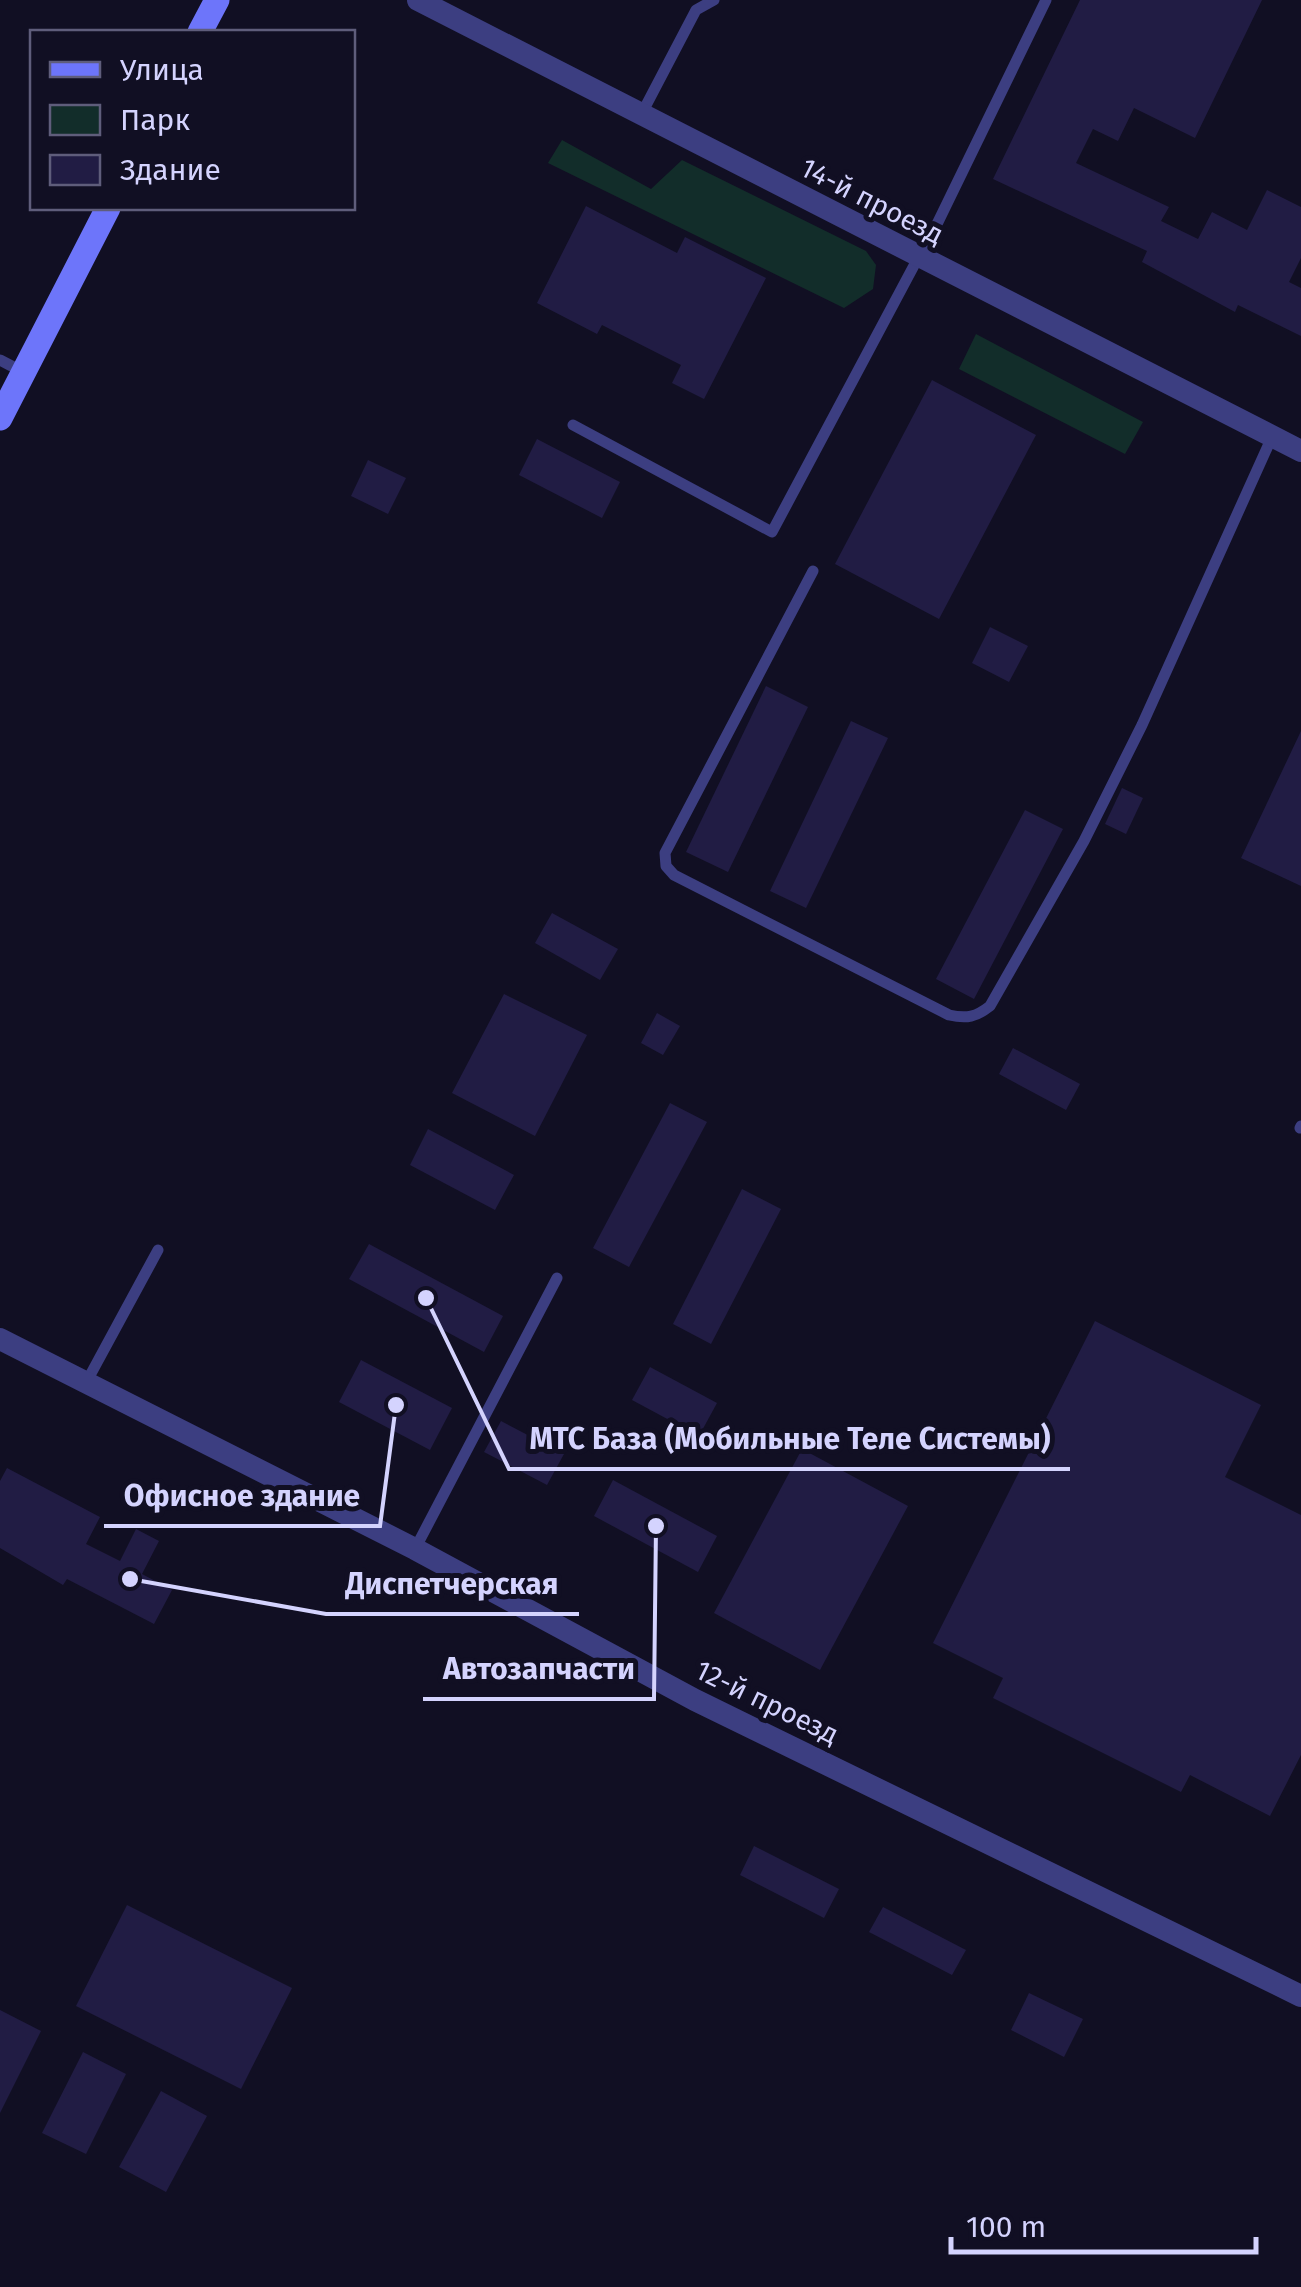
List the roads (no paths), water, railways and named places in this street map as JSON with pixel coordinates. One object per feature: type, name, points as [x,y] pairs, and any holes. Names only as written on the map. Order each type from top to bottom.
[{"type":"street","points":[[201,30],[217,0]]},
{"type":"street","name":"14-й проезд","points":[[418,0],[1301,451]]},
{"type":"street","points":[[0,418],[12,366],[107,210]]},
{"type":"street","name":"12-й проезд","points":[[0,1339],[415,1550],[696,1700],[1301,1996]]},
{"type":"lane","points":[[641,115],[696,10],[714,0]]},
{"type":"lane","points":[[574,425],[772,532],[919,258],[1046,0]]},
{"type":"lane","points":[[813,571],[665,853],[666,866],[674,875],[949,1015],[976,1016],[990,1006],[1092,824],[1142,725],[1272,436]]},
{"type":"lane","points":[[88,1381],[158,1250]]},
{"type":"lane","points":[[415,1550],[557,1278]]},
{"type":"place","name":"МТС База (Мобильные Теле Системы)","points":[[426,1298]]},
{"type":"place","name":"Офисное здание","points":[[396,1405]]},
{"type":"place","name":"Автозапчасти","points":[[656,1526]]},
{"type":"place","name":"Диспетчерская","points":[[130,1579]]}]
